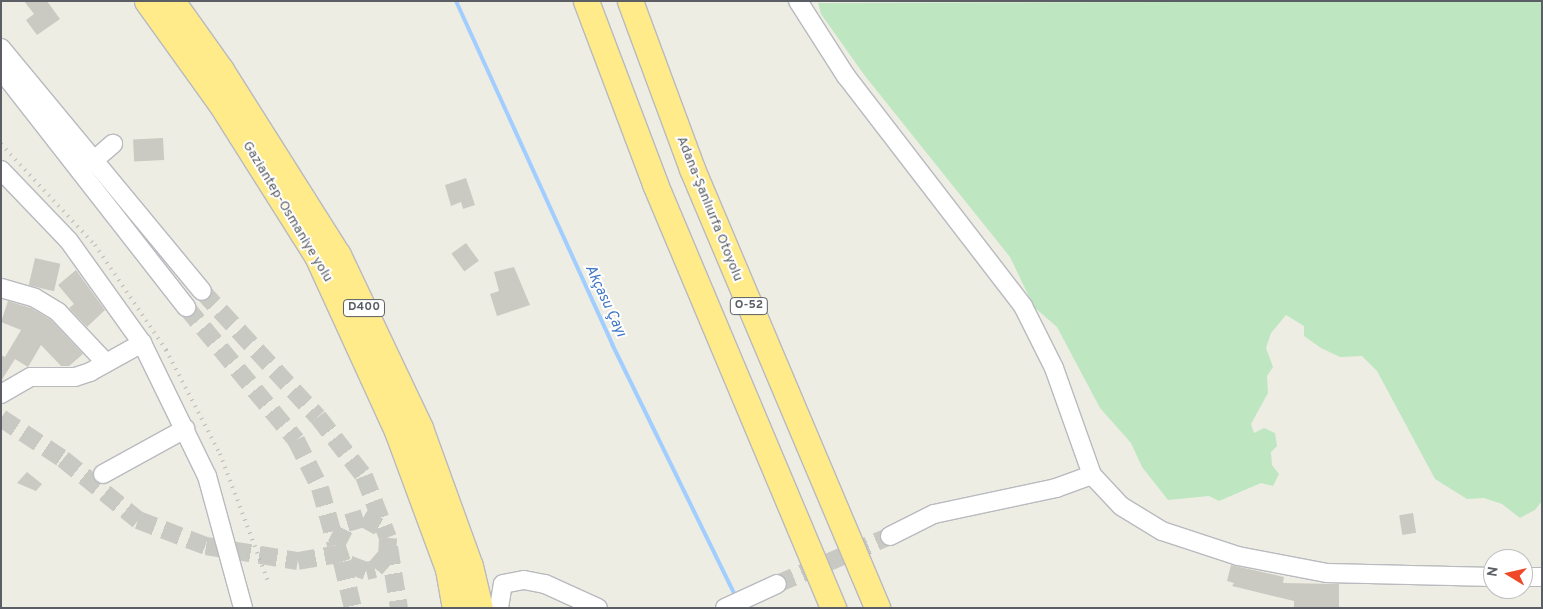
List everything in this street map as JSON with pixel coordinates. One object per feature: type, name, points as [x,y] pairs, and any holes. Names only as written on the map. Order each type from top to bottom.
[{"type":"highway","name":"Gaziantep-Osmaniye yolu","points":[[147,1],[221,104],[317,256],[362,347],[448,569],[455,608]]},
{"type":"highway","name":"Gaziantep-Osmaniye yolu","points":[[172,1],[220,70],[338,255],[379,336],[423,437],[470,566],[480,608]]},
{"type":"highway","name":"O-52","points":[[586,1],[662,202],[833,608]]},
{"type":"highway","name":"Adana-Şanlıurfa Otoyolu","points":[[630,1],[692,169],[877,608]]},
{"type":"street","points":[[798,1],[846,76],[1023,306],[1054,368],[1092,475],[1121,506],[1162,532],[1238,556],[1327,573],[1483,577]]},
{"type":"street","points":[[1,48],[92,162],[202,291]]},
{"type":"street","points":[[1,70],[186,307]]},
{"type":"street","points":[[92,162],[114,144]]},
{"type":"street","points":[[1,170],[69,242],[142,343],[206,476],[243,608]]},
{"type":"street","points":[[1,288],[35,298],[58,312],[106,363]]},
{"type":"street","points":[[1,394],[31,377],[75,377],[106,363],[142,343]]},
{"type":"street","points":[[103,474],[184,429]]},
{"type":"street","points":[[890,536],[934,514],[1024,495],[1092,475]]},
{"type":"street","points":[[499,608],[504,584],[524,580],[545,584],[598,608]]},
{"type":"street","points":[[725,608],[777,584]]},
{"type":"green space","points":[[1542,1],[1542,501],[1535,510],[1520,518],[1502,504],[1484,498],[1467,499],[1435,479],[1377,371],[1362,356],[1340,357],[1321,348],[1304,336],[1304,326],[1286,315],[1271,333],[1266,348],[1273,367],[1267,376],[1268,393],[1251,424],[1254,433],[1264,428],[1275,433],[1277,446],[1271,452],[1272,465],[1279,474],[1273,486],[1261,483],[1219,501],[1209,496],[1168,500],[1142,467],[1131,443],[1100,408],[1057,327],[1034,307],[1010,257],[865,76],[821,14],[818,3]]},
{"type":"building","points":[[24,1],[47,1],[60,19],[37,35],[26,20],[34,14]]},
{"type":"building","points":[[163,138],[164,160],[134,162],[133,140]]},
{"type":"building","points":[[466,178],[475,205],[463,209],[461,202],[451,206],[445,185]]},
{"type":"building","points":[[466,243],[479,261],[464,271],[451,254]]},
{"type":"building","points":[[35,258],[60,264],[54,291],[29,285]]},
{"type":"building","points":[[514,267],[530,305],[497,316],[490,294],[499,291],[494,272]]},
{"type":"building","points":[[76,270],[105,310],[87,327],[69,308],[74,304],[58,285]]},
{"type":"building","points":[[8,301],[31,308],[51,320],[83,354],[69,366],[61,366],[41,345],[28,367],[15,359],[1,381],[1,355],[5,357],[21,330],[1,322]]},
{"type":"building","points":[[27,472],[42,484],[36,491],[17,483]]},
{"type":"building","points":[[1413,513],[1416,533],[1402,535],[1399,515]]},
{"type":"building","points":[[1231,565],[1284,577],[1283,583],[1339,584],[1339,608],[1294,608],[1294,601],[1232,586],[1234,583],[1227,581]]},
{"type":"waterway","name":"Akçasu Çayı","points":[[456,1],[612,344],[737,599]]},
{"type":"tunnel","points":[[202,291],[318,417],[364,476],[388,538],[387,555],[375,569],[366,571],[342,562],[336,545],[347,523],[363,518],[385,530]]},
{"type":"tunnel","points":[[186,307],[296,440],[320,488],[336,545]]},
{"type":"tunnel","points":[[1,418],[63,459],[138,520],[206,546],[298,561],[337,554]]},
{"type":"tunnel","points":[[777,584],[890,536]]},
{"type":"tunnel","points":[[389,547],[399,608]]},
{"type":"tunnel","points":[[342,562],[353,608]]},
{"type":"railway","points":[[1,144],[95,245],[166,350],[220,454],[268,581]]}]
